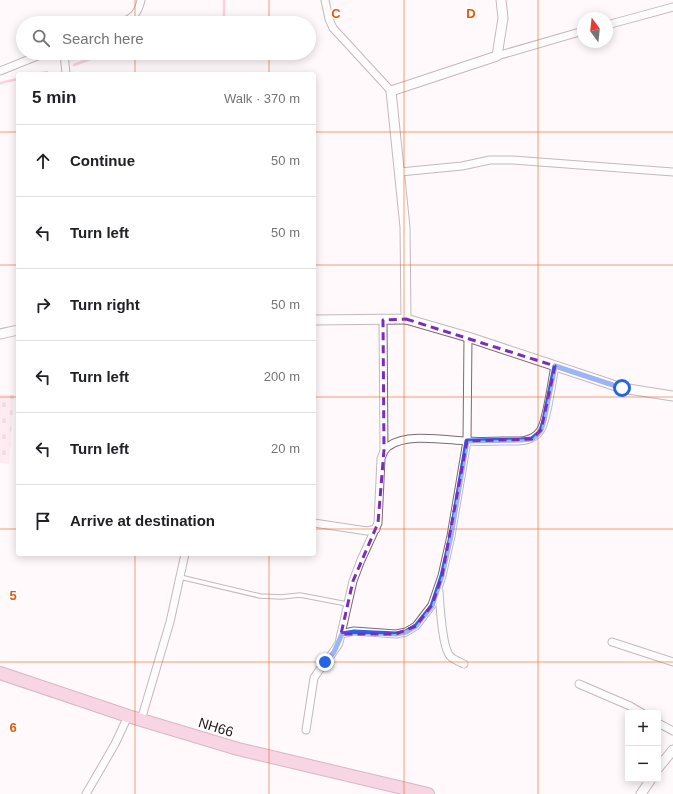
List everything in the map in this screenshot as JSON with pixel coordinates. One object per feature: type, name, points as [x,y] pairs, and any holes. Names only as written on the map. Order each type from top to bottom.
[{"type":"highway","name":"NH66","points":[[0,673],[128,716],[238,749],[428,794]]},
{"type":"street","points":[[134,16],[139,10],[141,0]]},
{"type":"street","points":[[325,0],[329,19],[333,28],[391,91],[405,227],[406,319]]},
{"type":"street","points":[[497,56],[503,18],[501,0]]},
{"type":"street","points":[[613,23],[673,7]]},
{"type":"street","points":[[391,91],[497,56],[577,33]]},
{"type":"street","points":[[0,71],[27,60]]},
{"type":"street","points":[[65,60],[66,72]]},
{"type":"street","points":[[400,172],[462,166],[490,160],[513,160],[673,172]]},
{"type":"street","points":[[316,320],[406,319],[468,337],[622,388],[673,396]]},
{"type":"street","points":[[306,730],[314,678],[334,652],[342,634],[347,604],[361,560],[378,523],[382,459],[384,450],[383,320]]},
{"type":"street","points":[[0,334],[16,330]]},
{"type":"street","points":[[342,634],[354,632],[396,634],[406,632],[416,626],[432,606],[438,589],[451,536],[467,441],[468,337]]},
{"type":"street","points":[[384,450],[389,445],[407,439],[420,438],[467,441],[532,439],[541,430],[544,421],[555,366]]},
{"type":"street","points":[[316,523],[366,531],[376,529]]},
{"type":"street","points":[[141,720],[170,622],[185,556]]},
{"type":"street","points":[[438,589],[447,652],[451,657],[464,664]]},
{"type":"street","points":[[612,642],[673,662]]},
{"type":"street","points":[[579,684],[637,710]]},
{"type":"street","points":[[86,794],[115,744],[128,716]]},
{"type":"street","points":[[661,725],[673,731]]},
{"type":"street","points":[[661,764],[673,750]]},
{"type":"street","points":[[641,794],[649,782]]},
{"type":"lane","points":[[180,577],[260,596],[281,597],[300,595],[347,604]]},
{"type":"highlighted area","points":[[406,319],[555,366],[541,430],[532,439],[467,441],[442,576],[432,605],[416,626],[396,634],[341,634],[353,581],[378,523],[384,450],[383,320]]},
{"type":"green space","points":[[0,394],[14,395],[9,464],[0,463]]},
{"type":"waterway","points":[[224,0],[224,16]]},
{"type":"waterway","points":[[74,65],[87,60]]},
{"type":"waterway","points":[[0,83],[16,79]]},
{"type":"route","points":[[325,662],[334,652],[342,634],[363,632],[396,634],[406,632],[416,626],[432,606],[442,576],[451,536],[467,441],[532,439],[538,434],[544,421],[555,366],[622,388]]}]
